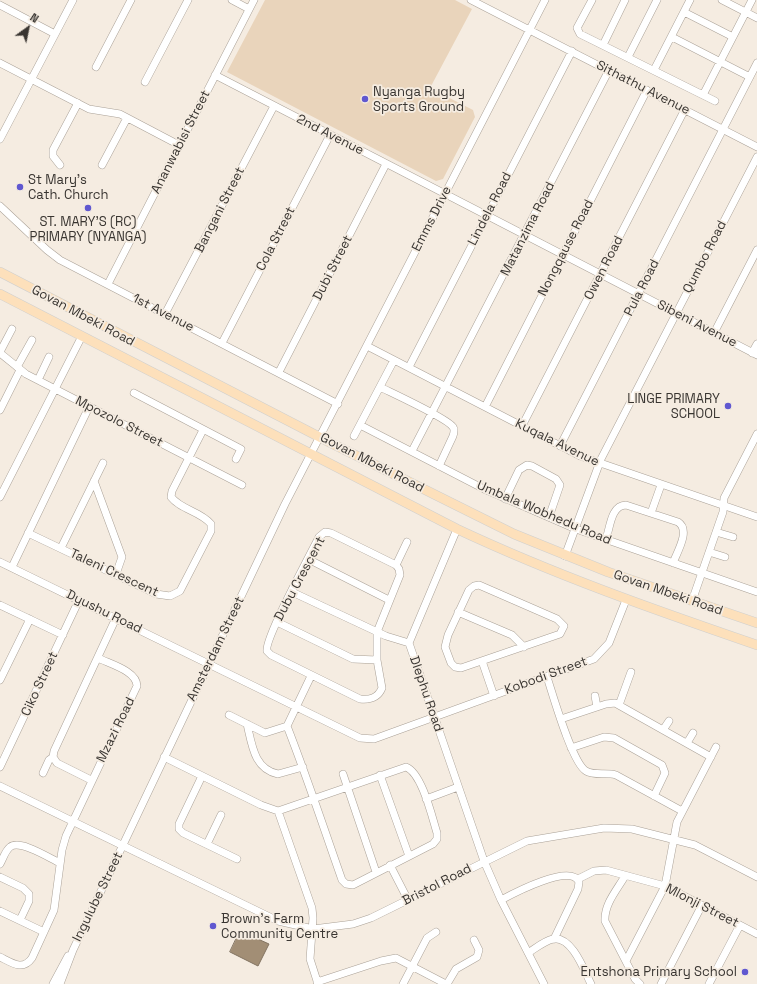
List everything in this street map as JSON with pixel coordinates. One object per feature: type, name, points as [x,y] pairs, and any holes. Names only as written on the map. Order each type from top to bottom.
[{"type":"main road","name":"Govan Mbeki Road","points":[[0,272],[468,513],[565,556],[757,623]]},
{"type":"main road","name":"Govan Mbeki Road","points":[[0,294],[457,529],[529,562],[626,600],[757,645]]},
{"type":"street","points":[[1,133],[32,79],[73,0]]},
{"type":"street","points":[[96,67],[131,0]]},
{"type":"street","points":[[145,82],[188,0]]},
{"type":"street","points":[[232,0],[249,9]]},
{"type":"street","name":"Ananwabisi Street","points":[[108,284],[254,0]]},
{"type":"street","name":"Sithathu Avenue","points":[[471,0],[757,147]]},
{"type":"street","name":"Emms Drive","points":[[320,437],[545,0]]},
{"type":"street","points":[[592,0],[577,29],[580,34],[715,101]]},
{"type":"street","points":[[603,45],[625,0]]},
{"type":"street","points":[[628,57],[658,0]]},
{"type":"street","points":[[654,70],[690,0]]},
{"type":"street","points":[[722,0],[757,18]]},
{"type":"street","points":[[703,95],[752,0]]},
{"type":"street","points":[[0,5],[55,34]]},
{"type":"street","points":[[684,12],[733,37]]},
{"type":"street","points":[[672,36],[750,77]]},
{"type":"street","name":"Lindela Road","points":[[408,367],[572,51]]},
{"type":"street","points":[[0,63],[89,109],[113,112],[179,145]]},
{"type":"street","name":"Pula Road","points":[[560,446],[757,63]]},
{"type":"street","name":"Matanzima Road","points":[[412,451],[609,70]]},
{"type":"street","name":"2nd Avenue","points":[[215,75],[445,195]]},
{"type":"street","name":"Nongqause Road","points":[[485,407],[647,90]]},
{"type":"street","points":[[60,165],[53,156],[53,150],[78,103]]},
{"type":"street","name":"Bangani Street","points":[[166,314],[274,106]]},
{"type":"street","name":"Owen Road","points":[[522,426],[685,110]]},
{"type":"street","points":[[102,165],[127,118]]},
{"type":"street","name":"Cola Street","points":[[222,343],[330,135]]},
{"type":"street","name":"Qumbo Road","points":[[565,556],[600,464],[757,157]]},
{"type":"street","name":"Dubi Street","points":[[279,372],[386,164]]},
{"type":"street","name":"Sibeni Avenue","points":[[445,195],[755,354]]},
{"type":"street","name":"1st Avenue","points":[[0,206],[47,250],[60,260],[279,372],[338,404]]},
{"type":"street","points":[[714,333],[757,250]]},
{"type":"street","points":[[0,352],[12,329]]},
{"type":"street","points":[[0,495],[82,336]]},
{"type":"street","points":[[0,410],[32,340]]},
{"type":"street","points":[[755,354],[757,344]]},
{"type":"street","name":"Kuqala Avenue","points":[[367,346],[560,446],[600,464],[757,517]]},
{"type":"street","name":"Mpozolo Street","points":[[0,352],[19,369],[54,389],[242,485]]},
{"type":"street","points":[[38,380],[49,357]]},
{"type":"street","points":[[354,436],[394,360]]},
{"type":"street","points":[[380,387],[450,424],[454,431],[438,466]]},
{"type":"street","points":[[134,393],[241,449],[236,459]]},
{"type":"street","points":[[12,567],[89,407]]},
{"type":"street","name":"Umbala Wobhedu Road","points":[[360,425],[505,499],[576,529],[702,574],[756,590]]},
{"type":"street","points":[[189,458],[203,430]]},
{"type":"street","points":[[692,601],[716,532],[724,498],[757,434]]},
{"type":"street","name":"Amsterdam Street","points":[[123,845],[208,663],[320,437]]},
{"type":"street","name":"Taleni Crescent","points":[[28,533],[156,594],[170,596],[180,591],[211,531],[211,524],[207,519],[175,503],[171,497],[172,491],[189,458]]},
{"type":"street","points":[[61,548],[103,463]]},
{"type":"street","points":[[505,499],[519,470],[523,466],[532,466],[556,479],[560,485],[549,517]]},
{"type":"street","points":[[94,481],[122,557],[116,574]]},
{"type":"street","points":[[651,513],[661,485]]},
{"type":"street","points":[[606,539],[615,510],[620,506],[626,505],[678,522],[684,529],[673,563]]},
{"type":"street","name":"Dlephu Road","points":[[457,529],[409,643],[484,861],[501,900],[544,984]]},
{"type":"street","name":"Dubu Crescent","points":[[328,532],[396,565],[399,569],[400,575],[377,632],[377,660],[382,688],[381,691],[372,699],[360,699],[311,676],[271,655],[267,651],[267,644],[322,534],[328,532]]},
{"type":"street","points":[[716,532],[733,537]]},
{"type":"street","name":"Dubu Crescent","points":[[396,565],[407,542]]},
{"type":"street","points":[[709,552],[725,557]]},
{"type":"street","points":[[308,560],[389,600]]},
{"type":"street","name":"Dyushu Road","points":[[0,562],[296,706]]},
{"type":"street","points":[[479,585],[561,622],[564,628],[560,634],[461,668],[455,667],[451,663],[445,647],[448,634],[458,612],[469,590],[474,586],[479,585]]},
{"type":"street","points":[[292,592],[386,636],[409,643]]},
{"type":"street","name":"Ciko Street","points":[[0,767],[79,600]]},
{"type":"street","name":"Kobodi Street","points":[[296,706],[367,739],[374,738],[579,666],[600,654],[608,643],[626,600]]},
{"type":"street","points":[[0,605],[63,635]]},
{"type":"street","points":[[458,612],[512,635],[524,647]]},
{"type":"street","points":[[43,772],[49,760],[53,757],[54,751],[116,618]]},
{"type":"street","points":[[0,680],[30,619]]},
{"type":"street","points":[[278,622],[353,659],[377,660]]},
{"type":"street","name":"Mzazi Road","points":[[0,957],[20,966],[27,964],[44,932],[55,904],[64,841],[91,780],[137,686],[137,680],[133,675],[98,658]]},
{"type":"street","points":[[482,661],[494,696]]},
{"type":"street","points":[[619,705],[631,672]]},
{"type":"street","points":[[164,757],[261,805],[278,811],[313,798],[347,788],[406,767],[411,769],[416,774],[426,799],[437,833],[437,839],[433,844],[353,885],[346,884],[342,880],[313,798],[302,767],[287,726],[311,676]]},
{"type":"street","points":[[547,677],[571,748],[577,762],[584,770],[591,773],[610,773],[616,775],[682,811]]},
{"type":"street","points":[[595,696],[597,707]]},
{"type":"street","points":[[561,719],[610,703],[619,705],[711,757]]},
{"type":"street","points":[[229,715],[265,733],[287,726]]},
{"type":"street","points":[[663,730],[668,721]]},
{"type":"street","points":[[247,724],[256,757],[260,765],[278,774],[302,767]]},
{"type":"street","points":[[687,743],[693,733]]},
{"type":"street","points":[[571,748],[608,737],[618,740],[662,765],[665,773],[654,796]]},
{"type":"street","points":[[626,961],[665,886],[673,838],[682,811],[716,747]]},
{"type":"street","points":[[53,757],[57,763],[91,780]]},
{"type":"street","points":[[343,774],[376,872]]},
{"type":"street","points":[[202,776],[179,824],[179,829],[183,833],[237,859]]},
{"type":"street","points":[[380,776],[408,856]]},
{"type":"street","name":"Bristol Road","points":[[0,786],[278,921],[313,929],[353,924],[371,918],[484,861],[534,839],[604,828],[627,828],[673,838],[695,845],[757,877]]},
{"type":"street","points":[[426,799],[458,787]]},
{"type":"street","points":[[278,811],[310,900],[313,918],[310,959],[317,983],[392,958],[401,959],[447,984],[456,969],[477,957],[479,950],[474,940]]},
{"type":"street","points":[[207,844],[221,815]]},
{"type":"street","points":[[0,864],[8,849],[16,844],[25,846],[60,863]]},
{"type":"street","name":"Ingulube Street","points":[[60,984],[73,950],[123,845]]},
{"type":"street","points":[[390,865],[408,900]]},
{"type":"street","name":"Mlonji Street","points":[[501,900],[539,881],[571,876],[578,879],[590,872],[599,870],[665,886],[757,934]]},
{"type":"street","points":[[625,876],[605,914],[608,927],[635,979],[640,984]]},
{"type":"street","points":[[0,877],[23,888],[29,894],[29,901],[20,920]]},
{"type":"street","points":[[554,939],[578,889],[578,879]]},
{"type":"street","points":[[662,984],[702,905]]},
{"type":"street","points":[[0,911],[44,932]]},
{"type":"street","points":[[709,984],[740,925]]},
{"type":"street","points":[[403,984],[427,938],[436,932]]},
{"type":"street","points":[[528,953],[544,942],[554,939],[565,942],[573,949],[591,984]]},
{"type":"street","name":"Ingulube Street","points":[[52,984],[73,950]]},
{"type":"shaded area","name":"Nyanga Rugby Sports Ground","points":[[265,0],[455,0],[472,9],[430,88],[473,110],[475,117],[443,179],[436,181],[227,72]]},
{"type":"shaded area","points":[[240,931],[269,944],[258,966],[230,952]]},
{"type":"place","name":"Nyanga Rugby Sports Ground","points":[[365,99]]},
{"type":"place","name":"St Mary's Cath. Church","points":[[20,187]]},
{"type":"place","name":"ST. MARY'S (RC) PRIMARY (NYANGA)","points":[[88,208]]},
{"type":"place","name":"LINGE PRIMARY SCHOOL","points":[[728,406]]},
{"type":"place","name":"Brown's Farm Community Centre","points":[[213,926]]},
{"type":"place","name":"Entshona Primary School","points":[[745,972]]}]
